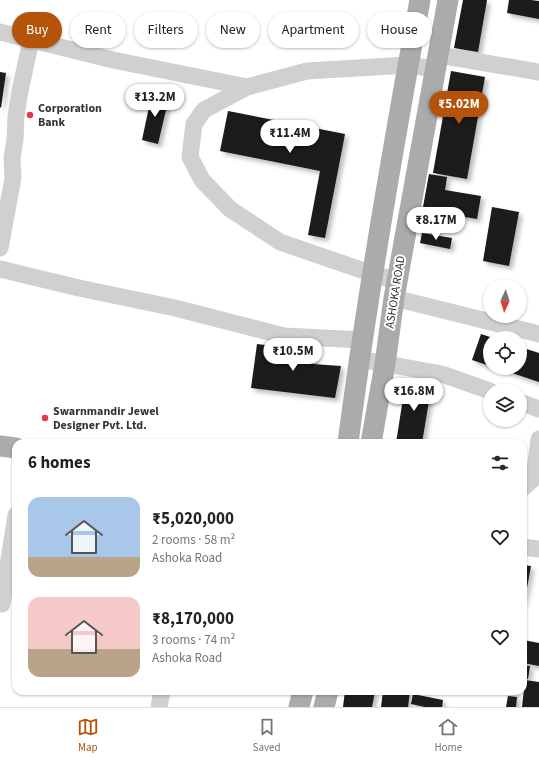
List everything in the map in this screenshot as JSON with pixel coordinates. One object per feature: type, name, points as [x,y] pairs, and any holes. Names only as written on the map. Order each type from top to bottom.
[{"type":"main road","name":"ASHOKA ROAD","points":[[349,439],[373,274],[420,0]]},
{"type":"main road","name":"ASHOKA ROAD","points":[[372,439],[396,289],[448,0]]},
{"type":"main road","points":[[0,446],[12,448]]},
{"type":"main road","points":[[299,707],[301,695]]},
{"type":"main road","points":[[324,707],[327,695]]},
{"type":"street","points":[[0,32],[12,35]]},
{"type":"street","points":[[0,248],[13,178],[12,158],[15,140],[16,116],[29,48]]},
{"type":"street","points":[[62,48],[113,60],[247,87]]},
{"type":"street","points":[[539,72],[437,62],[307,71],[247,87],[204,110],[194,124],[190,157],[202,180],[230,209],[280,242],[373,274],[396,289],[539,334]]},
{"type":"street","points":[[0,269],[79,288],[175,308],[284,336],[361,350],[385,364],[442,374],[483,389]]},
{"type":"street","points":[[527,405],[539,409]]},
{"type":"street","points":[[527,484],[534,478],[539,439]]},
{"type":"street","points":[[527,548],[539,549]]},
{"type":"street","points":[[6,605],[12,551]]},
{"type":"street","points":[[159,707],[161,695]]},
{"type":"building","points":[[463,0],[487,0],[478,52],[454,48]]},
{"type":"building","points":[[509,0],[539,1],[539,19],[507,13]]},
{"type":"building","points":[[451,71],[485,77],[467,179],[433,173]]},
{"type":"building","points":[[0,72],[6,73],[1,108],[0,107]]},
{"type":"building","points":[[152,93],[169,97],[158,144],[142,140]]},
{"type":"building","points":[[228,111],[345,134],[325,238],[308,235],[320,171],[220,151]]},
{"type":"building","points":[[429,174],[447,177],[445,190],[481,196],[477,219],[441,213],[437,232],[419,229]]},
{"type":"building","points":[[492,207],[519,212],[509,266],[483,261]]},
{"type":"building","points":[[422,233],[452,238],[450,249],[420,243]]},
{"type":"building","points":[[481,334],[483,335],[483,364],[472,360]]},
{"type":"building","points":[[257,344],[313,351],[313,364],[341,366],[335,398],[251,388]]},
{"type":"building","points":[[527,349],[539,353],[539,382],[518,375],[527,375]]},
{"type":"building","points":[[406,379],[432,383],[423,439],[397,439]]},
{"type":"building","points":[[527,566],[531,566],[527,588]]},
{"type":"building","points":[[527,641],[539,643],[539,666],[527,664]]},
{"type":"building","points":[[527,666],[530,666],[527,679]]},
{"type":"building","points":[[527,680],[539,682],[539,707],[522,707],[523,695],[527,695]]},
{"type":"building","points":[[344,695],[374,695],[372,707],[343,707]]},
{"type":"building","points":[[382,695],[410,695],[408,707],[381,707]]},
{"type":"building","points":[[413,695],[443,700],[442,707],[425,707],[411,704]]},
{"type":"building","points":[[508,696],[517,697],[516,707],[506,707]]},
{"type":"place","name":"Corporation Bank","points":[[30,115]]},
{"type":"place","name":"Swarnmandir Jewel Designer Pvt. Ltd.","points":[[45,418]]}]
